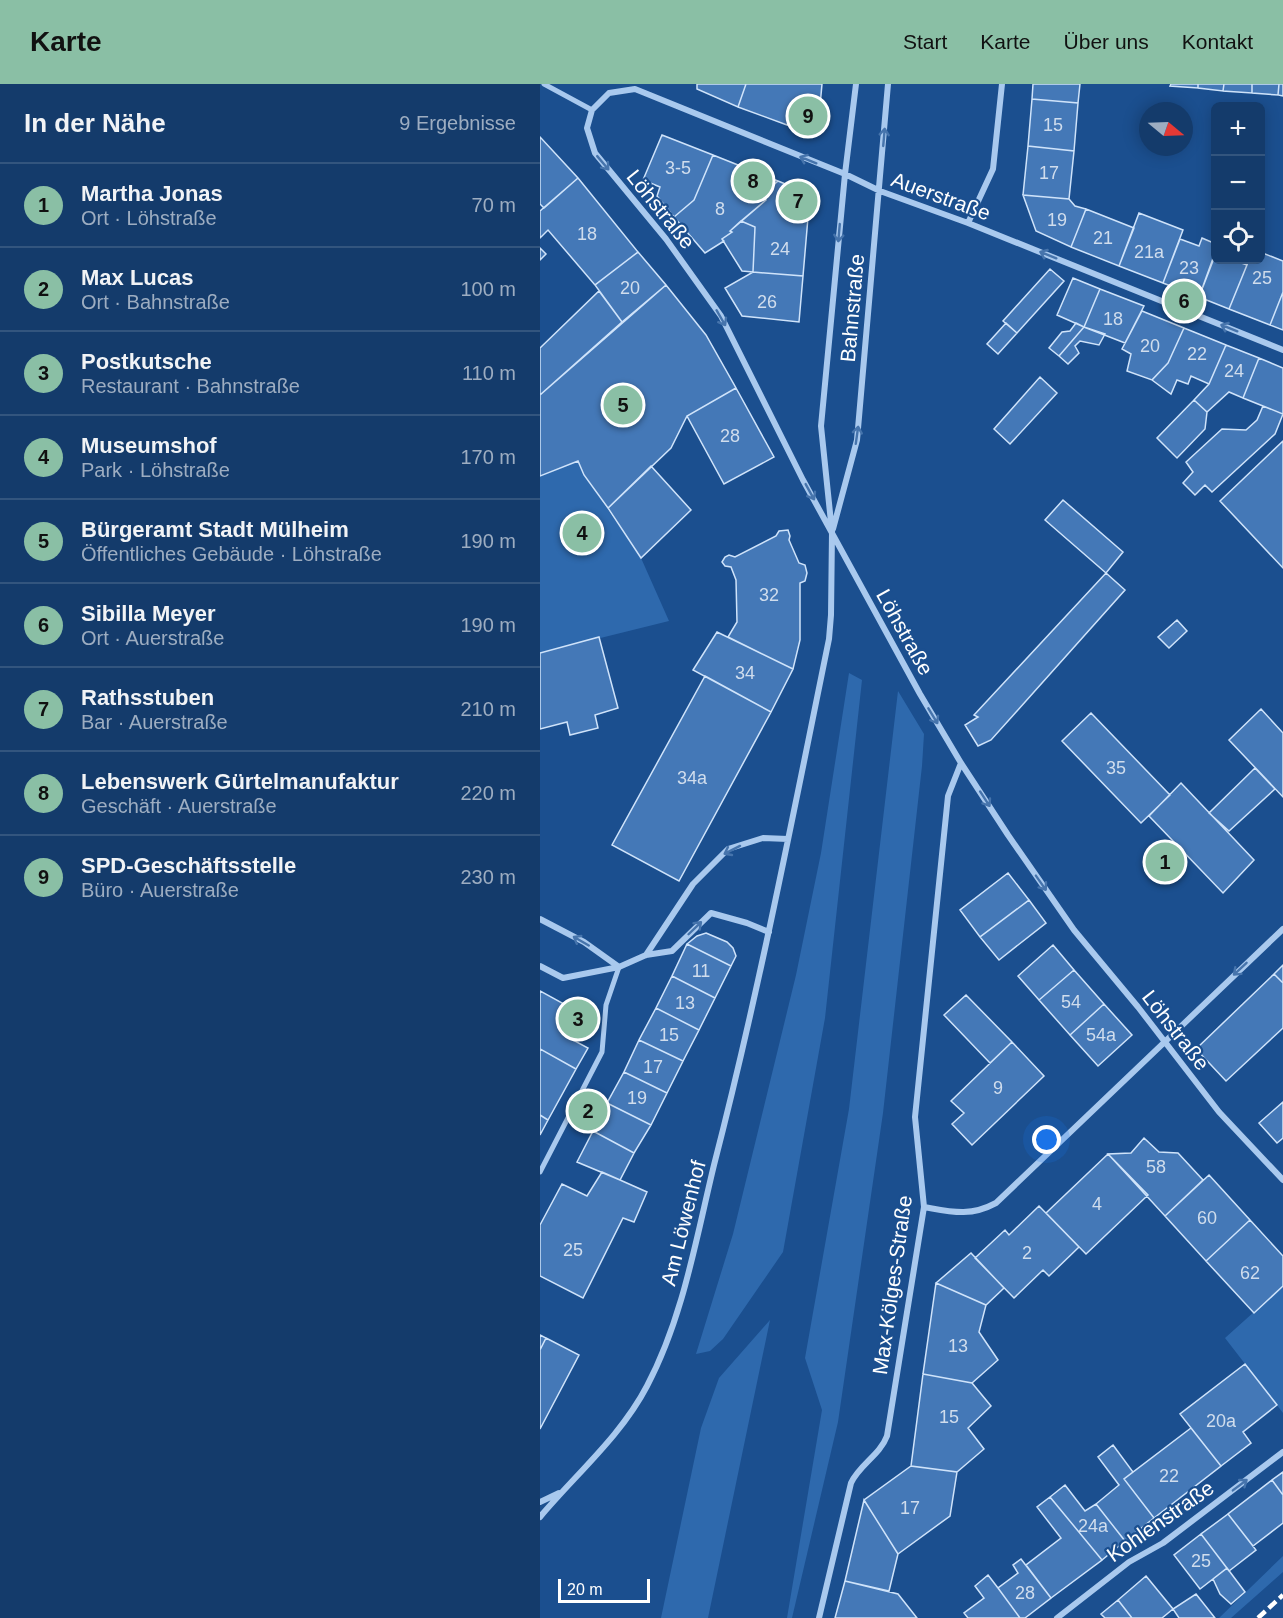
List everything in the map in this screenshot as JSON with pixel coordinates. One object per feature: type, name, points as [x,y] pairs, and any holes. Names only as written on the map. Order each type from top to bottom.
[{"type":"street","points":[[544,84],[592,110]]},
{"type":"street","name":"Bahnstraße","points":[[769,932],[829,639],[832,532],[821,426],[844,174],[856,84]]},
{"type":"street","name":"Bahnstraße","points":[[832,532],[857,440],[888,84]]},
{"type":"street","points":[[968,222],[993,168],[1002,84]]},
{"type":"street","name":"Auerstraße","points":[[592,110],[609,93],[635,89],[844,174],[880,191],[968,222],[1283,350]]},
{"type":"street","name":"Löhstraße","points":[[592,110],[587,128],[595,153],[666,238],[721,316],[803,480],[920,694],[961,763],[1074,930],[1219,1112],[1283,1180]]},
{"type":"street","name":"Max-Kölges-Straße","points":[[819,1618],[851,1483],[855,1474],[883,1445],[886,1436],[924,1207],[915,1117],[948,796],[961,763]]},
{"type":"street","points":[[646,955],[693,884],[728,849],[763,838],[788,840]]},
{"type":"street","points":[[540,966],[563,978],[619,967],[646,955],[672,951],[711,913],[769,932]]},
{"type":"street","points":[[540,919],[584,942],[619,967]]},
{"type":"street","points":[[924,1207],[958,1213],[981,1211],[996,1203],[1283,929]]},
{"type":"street","name":"Am Löwenhof","points":[[540,1518],[633,1411],[656,1367],[677,1314],[769,932]]},
{"type":"street","points":[[540,1172],[602,1053],[606,1005],[619,967]]},
{"type":"street","name":"Kohlenstraße","points":[[1057,1618],[1129,1562],[1163,1543],[1283,1452]]},
{"type":"street","name":"Am Löwenhof","points":[[540,1502],[562,1491]]},
{"type":"shaded area","points":[[578,461],[584,475],[641,558],[669,621],[540,653],[540,476]]},
{"type":"shaded area","points":[[849,673],[862,680],[825,1018],[783,1252],[723,1339],[710,1351],[696,1354],[733,1234],[796,975],[821,853]]},
{"type":"shaded area","points":[[898,691],[924,734],[883,1113],[838,1422],[792,1618],[787,1618],[822,1410],[805,1358],[849,1109]]},
{"type":"shaded area","points":[[1283,1286],[1283,1413],[1225,1338]]},
{"type":"shaded area","points":[[770,1320],[708,1618],[661,1618],[701,1428],[719,1378]]},
{"type":"shaded area","points":[[1283,1556],[1283,1572],[1231,1618],[1219,1618]]},
{"type":"building","points":[[697,84],[746,84],[738,107],[697,89]]},
{"type":"building","points":[[746,84],[822,84],[818,128],[787,125],[738,107]]},
{"type":"building","points":[[1033,84],[1080,84],[1078,103],[1032,99]]},
{"type":"building","points":[[1171,84],[1198,84],[1198,88],[1170,86]]},
{"type":"building","points":[[1198,84],[1224,84],[1223,91],[1198,88]]},
{"type":"building","points":[[1224,84],[1252,84],[1252,93],[1223,91]]},
{"type":"building","points":[[1252,84],[1279,84],[1278,95],[1252,93]]},
{"type":"building","points":[[1279,84],[1283,84],[1283,96],[1278,95]]},
{"type":"building","points":[[1032,99],[1078,103],[1074,151],[1028,146]]},
{"type":"building","points":[[662,135],[713,155],[694,200],[674,217],[657,196],[660,187],[643,180]]},
{"type":"building","points":[[540,137],[578,178],[544,208],[540,204]]},
{"type":"building","points":[[1028,146],[1074,151],[1069,199],[1023,195]]},
{"type":"building","points":[[713,155],[778,181],[762,195],[766,200],[730,231],[732,232],[722,239],[724,241],[705,253],[674,217],[694,200]]},
{"type":"building","points":[[578,178],[638,252],[595,285],[548,230],[540,238],[540,211]]},
{"type":"building","points":[[778,181],[810,194],[803,276],[753,272],[755,227],[741,221],[766,200],[762,195]]},
{"type":"building","points":[[1023,195],[1069,199],[1075,206],[1086,209],[1071,247],[1036,231]]},
{"type":"building","points":[[1086,209],[1134,228],[1119,266],[1071,247]]},
{"type":"building","points":[[1139,213],[1183,230],[1163,283],[1119,266]]},
{"type":"building","points":[[741,221],[755,227],[753,272],[742,271],[722,239]]},
{"type":"building","points":[[1202,238],[1211,242],[1212,264],[1199,297],[1163,283],[1180,239],[1199,246]]},
{"type":"building","points":[[540,248],[546,254],[540,260]]},
{"type":"building","points":[[638,252],[666,285],[622,322],[595,285]]},
{"type":"building","points":[[1265,254],[1283,261],[1283,292],[1270,325],[1229,309],[1247,264],[1265,264]]},
{"type":"building","points":[[1211,264],[1247,265],[1229,309],[1199,297]]},
{"type":"building","points":[[1050,269],[1064,281],[1017,333],[1003,321]]},
{"type":"building","points":[[753,272],[803,276],[799,322],[742,316],[725,288]]},
{"type":"building","points":[[1073,278],[1100,289],[1084,327],[1057,315]]},
{"type":"building","points":[[666,285],[706,335],[736,388],[687,416],[671,448],[608,508],[584,475],[578,461],[540,476],[540,395]]},
{"type":"building","points":[[1100,289],[1144,306],[1125,343],[1084,327]]},
{"type":"building","points":[[599,291],[622,322],[540,395],[540,348]]},
{"type":"building","points":[[1283,292],[1283,330],[1270,325]]},
{"type":"building","points":[[1142,311],[1184,328],[1168,363],[1152,380],[1127,371],[1131,354],[1122,349]]},
{"type":"building","points":[[1006,323],[1017,333],[998,354],[987,344]]},
{"type":"building","points":[[1076,323],[1084,327],[1059,356],[1049,348],[1062,332],[1070,331]]},
{"type":"building","points":[[1084,327],[1105,334],[1099,345],[1080,341],[1075,346],[1079,353],[1068,364],[1059,356]]},
{"type":"building","points":[[1184,328],[1226,345],[1209,384],[1191,376],[1188,384],[1177,380],[1171,394],[1152,380],[1168,363]]},
{"type":"building","points":[[1226,345],[1259,358],[1243,398],[1229,392],[1207,412],[1194,400],[1209,384]]},
{"type":"building","points":[[1259,358],[1283,368],[1283,414],[1243,398]]},
{"type":"building","points":[[1040,377],[1057,393],[1010,444],[994,429]]},
{"type":"building","points":[[736,388],[774,457],[724,484],[687,416]]},
{"type":"building","points":[[1194,400],[1207,412],[1205,429],[1177,458],[1157,438]]},
{"type":"building","points":[[1263,406],[1283,414],[1275,434],[1212,492],[1205,485],[1195,495],[1183,483],[1193,472],[1186,462],[1222,429],[1246,430],[1257,420]]},
{"type":"building","points":[[1283,441],[1283,568],[1220,501]]},
{"type":"building","points":[[651,466],[691,510],[641,558],[608,508]]},
{"type":"building","points":[[1063,500],[1123,552],[1106,573],[1045,520]]},
{"type":"building","points":[[788,530],[789,540],[799,563],[805,565],[807,573],[805,581],[800,583],[800,640],[793,669],[728,637],[737,622],[736,580],[731,567],[725,566],[722,562],[729,555],[735,557],[776,536],[779,531]]},
{"type":"building","points":[[1106,573],[1125,590],[991,740],[978,746],[965,725],[978,717],[974,715]]},
{"type":"building","points":[[1177,620],[1187,631],[1169,648],[1158,637]]},
{"type":"building","points":[[717,632],[793,669],[771,712],[693,670]]},
{"type":"building","points":[[599,637],[618,708],[595,715],[598,728],[570,735],[567,722],[540,729],[540,653]]},
{"type":"building","points":[[705,676],[771,712],[679,881],[612,845]]},
{"type":"building","points":[[1261,709],[1283,733],[1283,797],[1229,740]]},
{"type":"building","points":[[1091,713],[1170,795],[1141,823],[1062,741]]},
{"type":"building","points":[[1255,768],[1275,789],[1229,831],[1209,813]]},
{"type":"building","points":[[1181,783],[1254,860],[1223,893],[1149,816]]},
{"type":"building","points":[[1008,873],[1029,900],[980,937],[960,910]]},
{"type":"building","points":[[1029,900],[1046,923],[999,960],[980,937]]},
{"type":"building","points":[[706,933],[727,942],[733,948],[736,956],[731,966],[687,944],[697,936]]},
{"type":"building","points":[[687,944],[731,966],[715,998],[672,976]]},
{"type":"building","points":[[1053,945],[1074,970],[1039,1000],[1018,976]]},
{"type":"building","points":[[1283,965],[1283,983],[1274,974]]},
{"type":"building","points":[[1074,970],[1104,1004],[1070,1035],[1039,1000]]},
{"type":"building","points":[[1274,974],[1283,983],[1283,1028],[1226,1081],[1196,1049]]},
{"type":"building","points":[[672,976],[715,998],[699,1030],[656,1008]]},
{"type":"building","points":[[540,991],[584,1015],[571,1039],[588,1048],[576,1069],[540,1049]]},
{"type":"building","points":[[966,995],[1012,1042],[990,1063],[944,1015]]},
{"type":"building","points":[[1104,1004],[1132,1035],[1098,1066],[1070,1035]]},
{"type":"building","points":[[656,1008],[699,1030],[683,1061],[639,1040]]},
{"type":"building","points":[[639,1040],[683,1061],[667,1093],[624,1072]]},
{"type":"building","points":[[1012,1042],[1044,1076],[972,1145],[952,1124],[964,1113],[951,1101]]},
{"type":"building","points":[[540,1049],[576,1069],[548,1120],[540,1115]]},
{"type":"building","points":[[624,1072],[667,1093],[651,1125],[607,1103]]},
{"type":"building","points":[[1283,1102],[1283,1138],[1277,1143],[1259,1123]]},
{"type":"building","points":[[607,1103],[651,1125],[634,1153],[593,1131]]},
{"type":"building","points":[[540,1115],[548,1120],[540,1135]]},
{"type":"building","points":[[593,1131],[634,1153],[620,1180],[577,1162]]},
{"type":"building","points":[[1144,1138],[1159,1152],[1178,1153],[1203,1180],[1165,1216],[1108,1154],[1131,1153]]},
{"type":"building","points":[[1108,1154],[1148,1195],[1086,1254],[1046,1213]]},
{"type":"building","points":[[602,1172],[647,1192],[634,1222],[623,1218],[583,1298],[540,1276],[540,1225],[562,1184],[587,1196]]},
{"type":"building","points":[[1209,1175],[1250,1220],[1206,1261],[1165,1216]]},
{"type":"building","points":[[1039,1206],[1079,1247],[1049,1276],[1043,1270],[1014,1298],[975,1258],[1005,1230],[1009,1235]]},
{"type":"building","points":[[1250,1220],[1283,1256],[1283,1286],[1254,1313],[1206,1261]]},
{"type":"building","points":[[971,1253],[1004,1288],[986,1305],[936,1283]]},
{"type":"building","points":[[936,1283],[986,1305],[979,1332],[998,1360],[972,1383],[923,1374]]},
{"type":"building","points":[[540,1335],[546,1338],[540,1350]]},
{"type":"building","points":[[546,1338],[579,1355],[540,1429],[540,1350]]},
{"type":"building","points":[[1245,1364],[1277,1405],[1243,1432],[1251,1443],[1221,1466],[1180,1414]]},
{"type":"building","points":[[923,1374],[972,1383],[991,1406],[968,1428],[984,1449],[957,1472],[911,1466]]},
{"type":"building","points":[[1191,1428],[1221,1466],[1154,1518],[1124,1479]]},
{"type":"building","points":[[1113,1445],[1133,1472],[1124,1479],[1154,1518],[1125,1541],[1096,1504],[1119,1485],[1098,1457]]},
{"type":"building","points":[[911,1466],[957,1472],[950,1516],[898,1554],[864,1500]]},
{"type":"building","points":[[1283,1472],[1283,1495],[1272,1480]]},
{"type":"building","points":[[1272,1480],[1283,1495],[1283,1523],[1253,1546],[1228,1514]]},
{"type":"building","points":[[1065,1485],[1085,1511],[1096,1504],[1125,1541],[1102,1560],[1050,1497]]},
{"type":"building","points":[[1050,1497],[1102,1560],[1051,1598],[1026,1565],[1061,1538],[1037,1507]]},
{"type":"building","points":[[864,1500],[898,1554],[889,1591],[845,1581]]},
{"type":"building","points":[[1228,1514],[1256,1550],[1229,1571],[1201,1534]]},
{"type":"building","points":[[1201,1534],[1227,1568],[1200,1589],[1174,1555]]},
{"type":"building","points":[[1021,1559],[1051,1598],[1025,1618],[1020,1618],[998,1588],[1018,1573],[1013,1565]]},
{"type":"building","points":[[1227,1568],[1245,1592],[1231,1604],[1220,1594],[1213,1579]]},
{"type":"building","points":[[988,1575],[1020,1618],[968,1618],[964,1613],[984,1598],[975,1586]]},
{"type":"building","points":[[1146,1576],[1173,1609],[1162,1618],[1132,1618],[1118,1600]]},
{"type":"building","points":[[845,1581],[898,1594],[917,1618],[835,1618]]},
{"type":"building","points":[[1196,1594],[1215,1618],[1179,1618],[1173,1609]]},
{"type":"building","points":[[1118,1600],[1132,1618],[1105,1618],[1101,1614]]},
{"type":"railway","points":[[1258,1618],[1283,1595]]},
{"type":"place","name":"SPD-Geschäftsstelle","points":[[808,116]]},
{"type":"place","name":"Lebenswerk Gürtelmanufaktur","points":[[753,181]]},
{"type":"place","name":"Rathsstuben","points":[[798,201]]},
{"type":"place","name":"Sibilla Meyer","points":[[1184,301]]},
{"type":"place","name":"Bürgeramt Stadt Mülheim","points":[[623,405]]},
{"type":"place","name":"Museumshof","points":[[582,533]]},
{"type":"place","name":"Martha Jonas","points":[[1165,862]]},
{"type":"place","name":"Postkutsche","points":[[578,1019]]},
{"type":"place","name":"Max Lucas","points":[[588,1111]]}]
